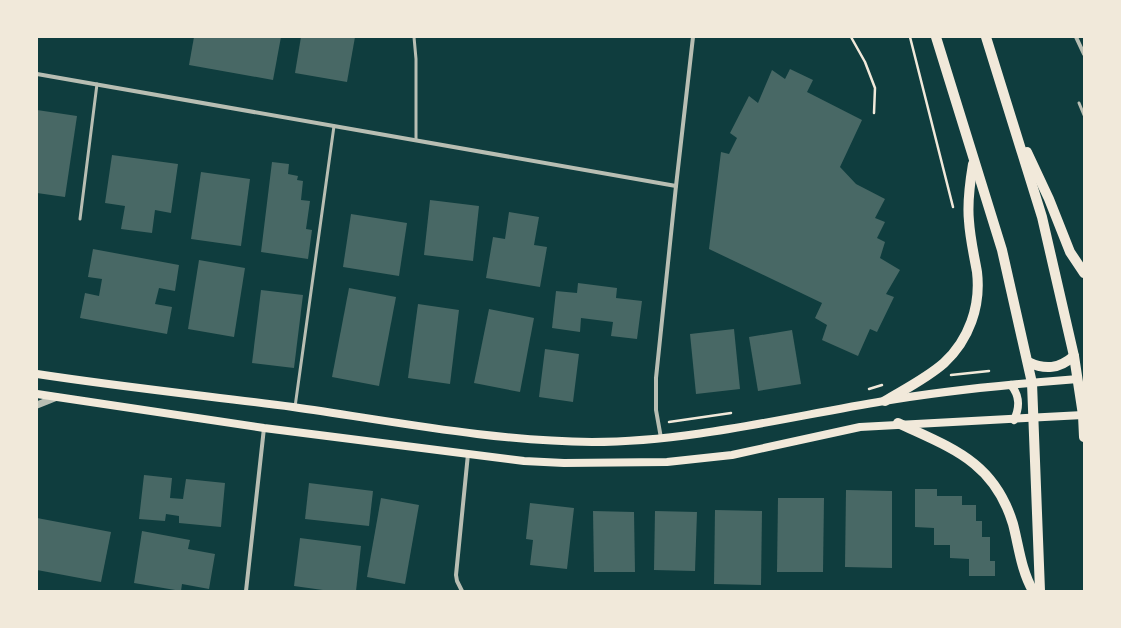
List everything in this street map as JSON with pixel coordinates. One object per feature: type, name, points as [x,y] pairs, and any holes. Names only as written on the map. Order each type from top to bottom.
[{"type":"main road","points":[[936,37],[1002,250],[1032,383],[1040,591]]},
{"type":"main road","points":[[986,37],[1042,216],[1074,356],[1081,379],[1084,437]]},
{"type":"main road","points":[[1017,134],[1040,178],[1070,252],[1084,273]]},
{"type":"main road","points":[[885,400],[933,372],[944,363],[962,342],[969,328],[977,300],[978,286],[968,219],[970,181],[974,162]]},
{"type":"main road","points":[[1028,362],[1044,368],[1052,368],[1060,366],[1074,356]]},
{"type":"main road","points":[[37,374],[294,407],[418,427],[530,439],[593,442],[660,438],[771,422],[885,400],[1010,384],[1081,379]]},
{"type":"main road","points":[[1010,384],[1018,398],[1017,413],[1014,420]]},
{"type":"main road","points":[[37,394],[264,428],[524,461],[564,463],[666,462],[732,455],[860,427],[898,423],[1014,420],[1083,415]]},
{"type":"main road","points":[[898,423],[952,447],[978,466],[990,479],[1007,508],[1013,525],[1019,555],[1034,591]]},
{"type":"street","points":[[660,438],[656,410],[656,378],[693,37]]},
{"type":"street","points":[[1076,37],[1084,54]]},
{"type":"street","points":[[37,74],[676,186]]},
{"type":"street","points":[[37,405],[57,397]]},
{"type":"street","points":[[246,591],[264,428]]},
{"type":"street","points":[[462,591],[457,582],[456,575],[468,454]]},
{"type":"lane","points":[[414,37],[416,59],[416,140]]},
{"type":"lane","points":[[80,218],[97,84]]},
{"type":"lane","points":[[1079,103],[1084,115]]},
{"type":"lane","points":[[294,407],[334,126]]},
{"type":"path","points":[[851,37],[865,62],[875,88],[874,113]]},
{"type":"path","points":[[910,37],[950,189],[954,212]]},
{"type":"path","points":[[864,390],[885,383]]},
{"type":"path","points":[[658,424],[736,413]]},
{"type":"building","points":[[194,37],[281,37],[273,80],[189,65]]},
{"type":"building","points":[[301,37],[355,37],[347,82],[295,73]]},
{"type":"building","points":[[790,69],[813,80],[807,92],[862,120],[840,167],[856,184],[885,199],[875,218],[885,222],[877,238],[885,242],[880,258],[900,270],[886,294],[894,297],[877,332],[870,329],[858,356],[822,340],[827,325],[815,318],[822,303],[709,249],[721,152],[729,154],[737,138],[730,133],[749,96],[758,103],[772,70],[785,79]]},
{"type":"building","points":[[37,110],[77,116],[65,197],[37,193]]},
{"type":"building","points":[[112,155],[178,164],[171,213],[155,210],[152,233],[121,229],[125,206],[105,203]]},
{"type":"building","points":[[272,162],[289,164],[288,174],[298,176],[297,180],[303,181],[301,200],[310,201],[306,229],[312,230],[308,259],[261,252]]},
{"type":"building","points":[[201,172],[250,179],[241,246],[191,239]]},
{"type":"building","points":[[430,200],[479,206],[473,261],[424,255]]},
{"type":"building","points":[[509,212],[539,217],[534,245],[547,247],[540,287],[486,278],[493,237],[505,239]]},
{"type":"building","points":[[351,214],[407,223],[399,276],[343,267]]},
{"type":"building","points":[[93,249],[179,265],[175,291],[159,288],[155,304],[172,307],[167,334],[80,318],[85,293],[99,296],[102,279],[88,277]]},
{"type":"building","points":[[199,260],[245,268],[234,337],[188,329]]},
{"type":"building","points":[[578,283],[617,288],[616,298],[642,301],[637,339],[611,336],[613,322],[581,318],[580,332],[552,328],[556,291],[577,293]]},
{"type":"building","points":[[349,288],[396,297],[379,386],[332,377]]},
{"type":"building","points":[[261,290],[303,295],[294,368],[252,363]]},
{"type":"building","points":[[418,304],[459,310],[450,384],[408,378]]},
{"type":"building","points":[[489,309],[534,318],[520,392],[474,383]]},
{"type":"building","points":[[734,329],[740,389],[696,394],[690,334]]},
{"type":"building","points":[[792,330],[801,384],[758,391],[749,337]]},
{"type":"building","points":[[545,349],[579,354],[573,402],[539,397]]},
{"type":"building","points":[[144,475],[172,478],[170,498],[183,499],[186,479],[225,483],[221,527],[179,523],[179,516],[166,514],[165,521],[139,519]]},
{"type":"building","points":[[309,483],[373,491],[369,526],[305,519]]},
{"type":"building","points":[[915,489],[937,489],[937,496],[962,496],[962,505],[976,505],[976,521],[982,521],[982,537],[990,537],[990,561],[995,561],[995,576],[969,576],[969,559],[950,558],[950,545],[934,545],[934,528],[915,527]]},
{"type":"building","points":[[846,490],[892,491],[892,568],[845,567]]},
{"type":"building","points":[[381,498],[419,505],[405,584],[367,577]]},
{"type":"building","points":[[778,498],[824,498],[823,572],[777,572]]},
{"type":"building","points":[[530,503],[574,508],[567,569],[530,565],[533,540],[526,539]]},
{"type":"building","points":[[715,510],[762,511],[761,585],[714,584]]},
{"type":"building","points":[[593,511],[634,512],[635,572],[594,572]]},
{"type":"building","points":[[655,511],[697,512],[695,571],[654,570]]},
{"type":"building","points":[[37,518],[111,532],[101,582],[37,570]]},
{"type":"building","points":[[142,531],[190,540],[188,549],[215,554],[209,589],[182,584],[181,591],[134,583]]},
{"type":"building","points":[[300,538],[361,546],[356,591],[330,591],[294,586]]}]
